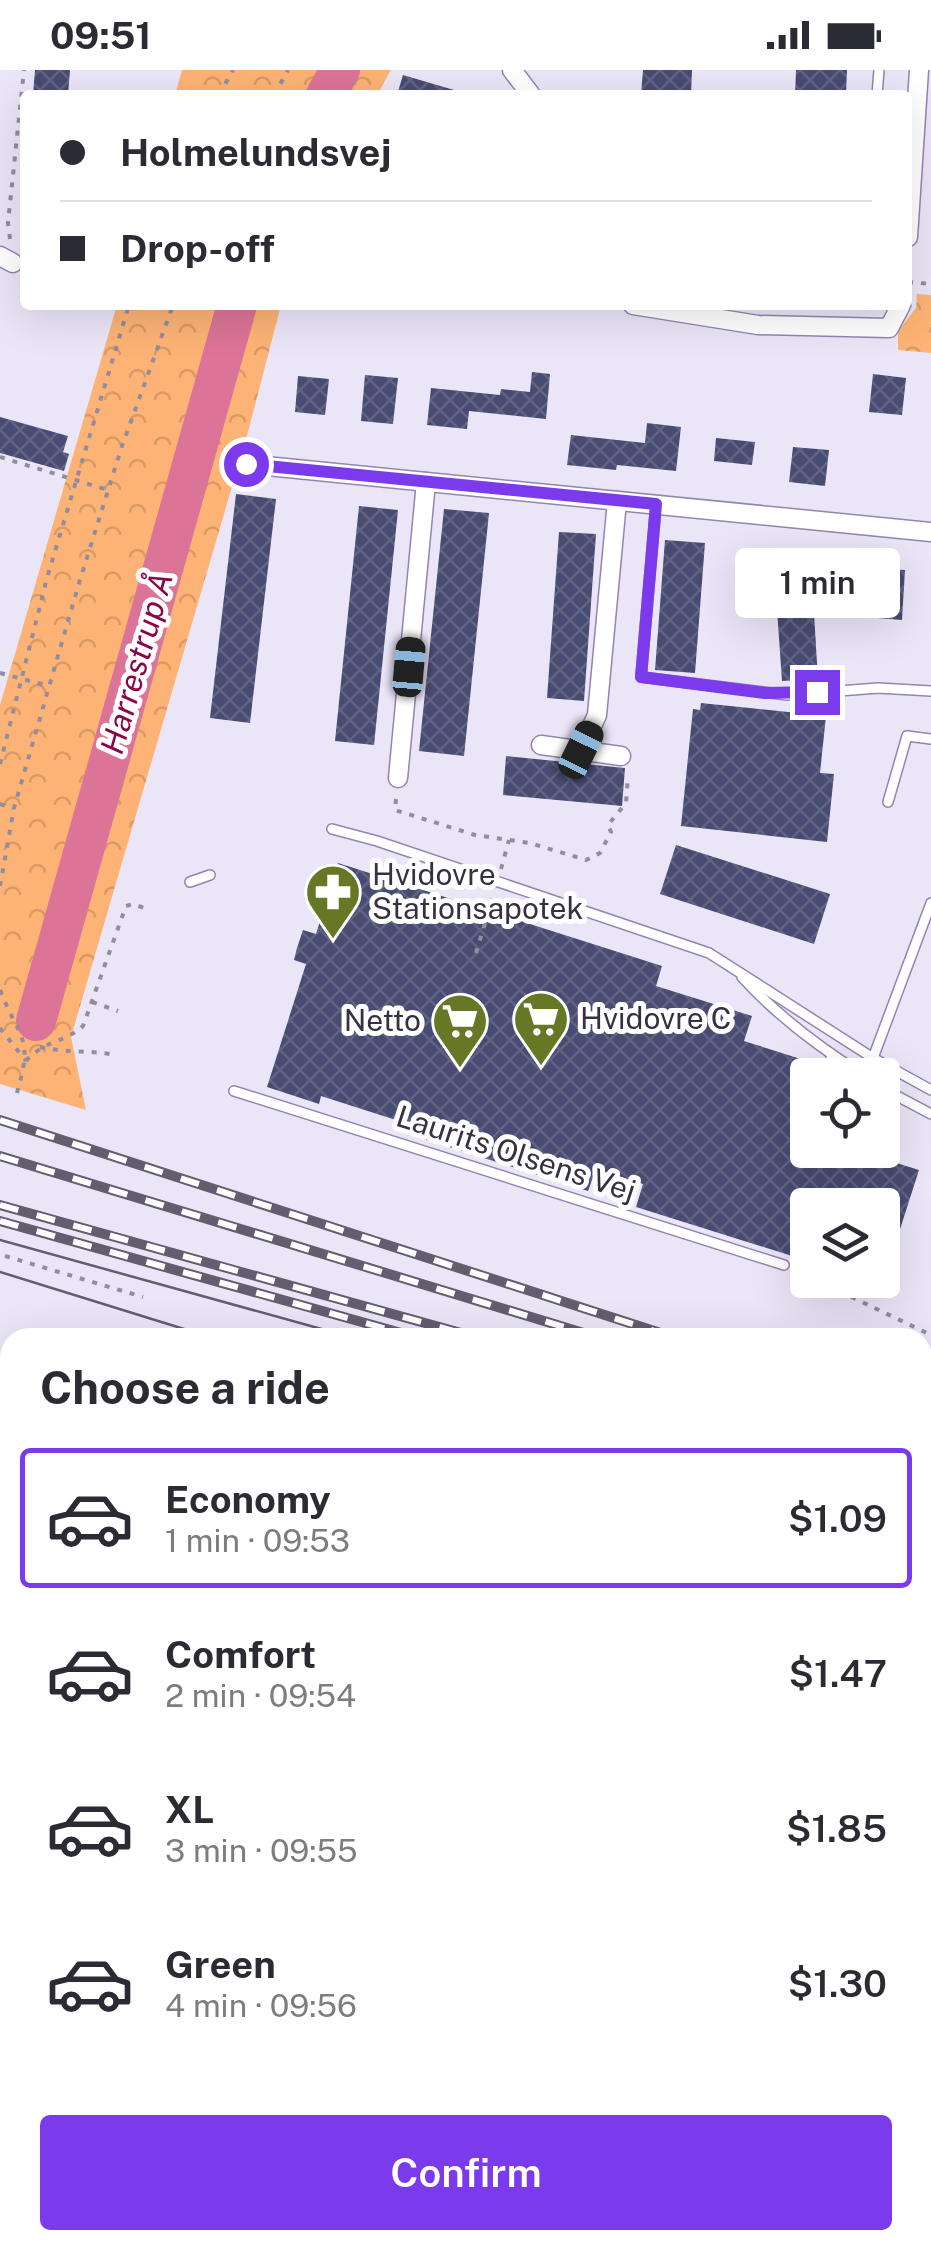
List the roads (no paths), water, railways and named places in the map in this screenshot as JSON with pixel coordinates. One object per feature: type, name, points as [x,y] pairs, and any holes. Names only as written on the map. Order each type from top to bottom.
[{"type":"street","points":[[512,70],[527,90]]},
{"type":"street","points":[[912,176],[919,70]]},
{"type":"street","points":[[665,310],[758,324],[889,328],[899,310]]},
{"type":"street","points":[[246,464],[931,532]]},
{"type":"street","points":[[398,778],[426,482]]},
{"type":"street","points":[[581,750],[598,714],[617,501]]},
{"type":"street","points":[[541,745],[621,756]]},
{"type":"lane","points":[[656,504],[641,677],[786,694],[878,688],[931,691]]},
{"type":"lane","points":[[888,802],[907,736],[931,738]]},
{"type":"lane","points":[[332,830],[709,952],[872,1058],[931,902]]},
{"type":"lane","points":[[190,882],[210,875]]},
{"type":"lane","points":[[737,972],[762,1000],[837,1058]]},
{"type":"lane","points":[[900,1073],[931,1090]]},
{"type":"lane","name":"Laurits Olsens Vej","points":[[234,1091],[784,1264]]},
{"type":"lane","points":[[900,1098],[931,1114]]},
{"type":"waterway","name":"Harrestrup Å","points":[[329,90],[340,70]]},
{"type":"waterway","name":"Harrestrup Å","points":[[36,1021],[236,310]]},
{"type":"tram line","points":[[0,1240],[318,1328]]},
{"type":"tram line","points":[[0,1272],[181,1328]]},
{"type":"railway","points":[[0,1120],[645,1328]]},
{"type":"railway","points":[[0,1156],[567,1328]]},
{"type":"railway","points":[[0,1205],[443,1328]]},
{"type":"railway","points":[[0,1221],[383,1328]]},
{"type":"place","name":"Hvidovre Stationsapotek","points":[[333,941]]},
{"type":"place","name":"Hvidovre C","points":[[541,1068]]},
{"type":"place","name":"Netto","points":[[460,1070]]}]
